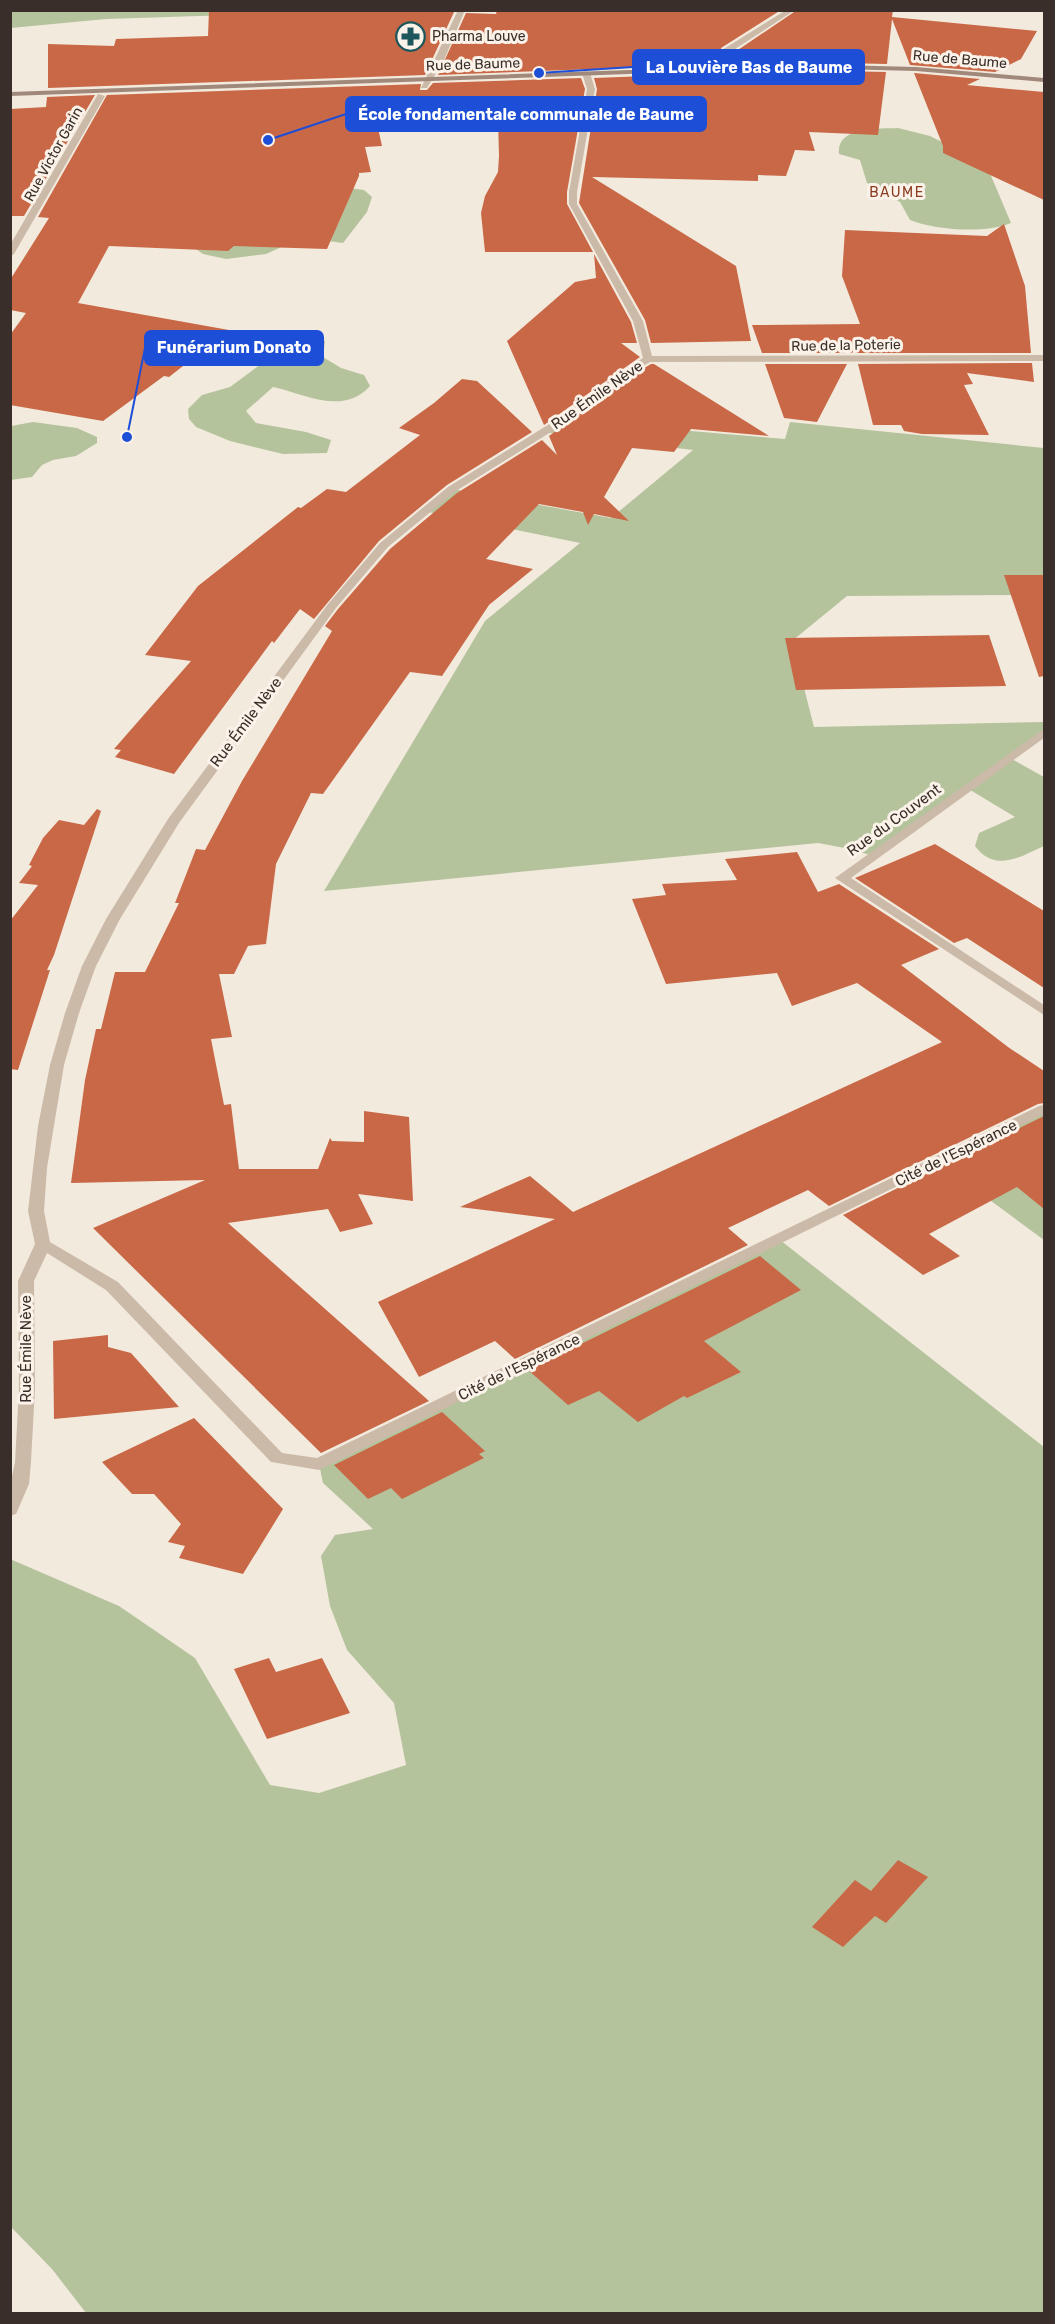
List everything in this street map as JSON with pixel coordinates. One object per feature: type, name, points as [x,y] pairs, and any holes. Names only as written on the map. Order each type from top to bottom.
[{"type":"main road","name":"Rue de Baume","points":[[10,100],[880,67],[1044,81]]},
{"type":"main road","name":"Rue de Baume","points":[[731,71],[881,73],[1044,87]]},
{"type":"main road","name":"Rue de Baume","points":[[10,94],[426,83]]},
{"type":"street","points":[[426,83],[440,60],[462,10]]},
{"type":"street","points":[[731,71],[725,52],[792,10]]},
{"type":"street","name":"Rue Émile Nève","points":[[10,1510],[20,1484],[23,1462],[27,1388],[26,1281],[43,1244],[36,1211],[39,1168],[55,1075],[72,1013],[89,966],[113,919],[173,822],[332,606],[384,545],[452,489],[563,420],[625,373],[648,359],[638,321],[573,204],[573,192],[591,89],[588,77]]},
{"type":"street","name":"Rue Victor Garin","points":[[10,254],[24,234],[101,96]]},
{"type":"street","points":[[10,235],[24,234]]},
{"type":"street","name":"Rue de la Poterie","points":[[648,359],[1044,358]]},
{"type":"street","name":"Rue du Couvent","points":[[1044,733],[842,878],[1044,1011]]},
{"type":"street","name":"Cité de l'Espérance","points":[[43,1244],[112,1286],[278,1458],[319,1464],[1044,1109]]},
{"type":"green space","points":[[10,11],[240,11],[231,15],[106,19],[11,28]]},
{"type":"green space","points":[[898,128],[930,136],[986,164],[1011,223],[974,230],[932,226],[910,220],[900,202],[867,183],[860,160],[839,154],[844,138],[851,134],[870,129]]},
{"type":"green space","points":[[349,188],[364,190],[372,197],[367,212],[343,243],[321,240],[286,245],[266,254],[226,259],[203,254],[185,241]]},
{"type":"green space","points":[[310,336],[325,341],[323,357],[341,368],[364,375],[370,386],[348,400],[336,401],[311,398],[273,387],[246,411],[256,423],[306,432],[331,440],[327,453],[283,454],[230,441],[196,427],[189,419],[188,409],[202,395],[230,387],[261,364],[283,338]]},
{"type":"green space","points":[[563,420],[785,439],[790,422],[1044,448],[1044,583],[1012,584],[1016,595],[847,596],[792,641],[814,727],[1044,722],[1044,733],[1010,758],[1044,777],[1044,846],[1008,860],[999,861],[983,854],[975,846],[979,833],[1015,817],[967,788],[873,856],[818,843],[324,891],[485,621],[580,543],[423,511],[452,489],[611,518],[693,450],[543,432]]},
{"type":"green space","points":[[33,422],[77,428],[97,437],[97,443],[76,456],[53,460],[42,465],[32,477],[11,480],[11,426]]},
{"type":"green space","points":[[1044,1109],[1044,1240],[938,1162]]},
{"type":"green space","points":[[780,1240],[1044,1447],[1044,2313],[86,2313],[52,2269],[11,2227],[10,1559],[119,1606],[195,1658],[270,1785],[319,1793],[406,1765],[394,1703],[347,1650],[330,1606],[321,1556],[335,1535],[373,1529],[323,1483],[319,1464]]},
{"type":"building","points":[[209,10],[454,12],[425,75],[48,88],[48,44],[114,46],[116,39],[208,36]]},
{"type":"building","points":[[497,10],[781,10],[721,48],[724,64],[438,75],[466,13],[496,14]]},
{"type":"building","points":[[797,10],[893,10],[892,17],[1037,31],[1021,59],[995,72],[910,65],[892,19],[887,64],[798,62],[735,64],[732,54]]},
{"type":"building","points":[[798,70],[886,72],[878,135],[809,132],[815,151],[795,150],[786,176],[758,175],[758,181],[592,177],[736,266],[751,341],[651,343],[645,320],[579,203],[597,89],[594,78],[726,73],[730,78],[737,76],[738,72]]},
{"type":"building","points":[[914,73],[980,79],[967,85],[1044,92],[1044,200],[943,153],[943,146]]},
{"type":"building","points":[[581,78],[585,89],[567,192],[567,204],[593,252],[485,252],[481,213],[485,196],[498,172],[498,119],[409,123],[411,127],[378,128],[382,146],[365,147],[371,172],[359,173],[327,249],[234,246],[228,251],[109,246],[78,303],[229,330],[169,377],[164,376],[103,421],[10,405],[10,335],[26,313],[10,310],[10,280],[49,218],[38,217],[107,95],[421,84],[420,90],[427,90],[433,83]]},
{"type":"building","points":[[95,95],[24,216],[10,216],[10,109],[46,107],[47,97]]},
{"type":"building","points":[[1004,224],[1025,286],[1031,353],[856,353],[855,349],[852,353],[762,353],[752,325],[860,324],[842,276],[845,230],[987,236]]},
{"type":"building","points":[[594,254],[631,322],[637,343],[621,343],[640,357],[544,425],[507,341],[575,282],[596,278]]},
{"type":"building","points":[[1032,363],[1034,382],[967,373],[973,384],[964,385],[989,435],[922,434],[904,431],[901,425],[873,425],[858,364]]},
{"type":"building","points":[[651,364],[769,436],[691,429],[674,452],[632,448],[604,497],[629,521],[594,514],[588,525],[583,512],[539,504],[486,559],[533,569],[489,605],[442,676],[410,672],[323,794],[311,793],[276,864],[266,944],[248,946],[234,974],[219,974],[232,1037],[211,1039],[224,1105],[231,1104],[239,1169],[318,1169],[330,1138],[332,1141],[364,1142],[364,1111],[409,1117],[413,1201],[358,1194],[373,1224],[340,1232],[328,1209],[228,1223],[429,1401],[321,1453],[93,1228],[205,1180],[71,1183],[85,1080],[96,1029],[101,1029],[115,972],[145,972],[179,903],[175,903],[196,849],[205,850],[242,781],[332,631],[325,626],[338,609],[390,549],[457,493],[542,440],[557,455],[549,436],[629,377]]},
{"type":"building","points":[[765,364],[847,364],[817,422],[784,418]]},
{"type":"building","points":[[462,379],[477,381],[532,432],[447,485],[379,541],[314,619],[300,609],[274,643],[272,641],[174,774],[115,757],[121,750],[114,749],[191,661],[145,655],[198,586],[298,507],[301,508],[327,489],[346,492],[420,435],[399,428]]},
{"type":"building","points":[[1004,575],[1044,575],[1044,676],[1039,677]]},
{"type":"building","points":[[989,635],[1006,686],[796,690],[785,638]]},
{"type":"building","points":[[97,809],[101,811],[54,955],[47,970],[50,970],[18,1070],[10,1069],[10,921],[38,885],[19,883],[32,866],[29,865],[43,838],[59,820],[84,825]]},
{"type":"building","points":[[935,844],[1044,911],[1044,988],[967,938],[954,943],[855,878]]},
{"type":"building","points":[[797,852],[818,892],[839,884],[939,949],[901,965],[1008,1047],[1044,1071],[1044,1103],[829,1206],[808,1190],[728,1228],[748,1245],[515,1359],[495,1341],[419,1377],[378,1302],[555,1219],[460,1207],[530,1176],[573,1212],[942,1042],[857,983],[792,1006],[777,973],[666,984],[632,899],[666,895],[662,884],[737,880],[725,859]]},
{"type":"building","points":[[1044,1116],[1044,1209],[1017,1187],[929,1234],[960,1256],[923,1275],[843,1215]]},
{"type":"building","points":[[760,1256],[801,1290],[704,1341],[741,1372],[687,1398],[684,1396],[638,1422],[599,1391],[568,1405],[528,1370]]},
{"type":"building","points":[[108,1335],[108,1347],[131,1353],[179,1407],[54,1419],[53,1341]]},
{"type":"building","points":[[442,1412],[485,1451],[479,1454],[484,1458],[402,1499],[391,1488],[368,1499],[334,1465]]},
{"type":"building","points":[[194,1418],[283,1509],[243,1574],[179,1558],[185,1546],[168,1542],[181,1524],[154,1494],[132,1494],[102,1462]]},
{"type":"building","points":[[269,1658],[276,1672],[322,1658],[350,1713],[267,1739],[234,1669]]},
{"type":"building","points":[[898,1860],[928,1877],[886,1923],[875,1916],[843,1947],[812,1927],[855,1880],[871,1891]]},
{"type":"place","name":"Pharma Louve","points":[[411,36]]},
{"type":"place","name":"La Louvière Bas de Baume","points":[[539,73]]},
{"type":"place","name":"École fondamentale communale de Baume","points":[[268,140]]},
{"type":"place","name":"Funérarium Donato","points":[[127,437]]},
{"type":"district","name":"BAUME","points":[[897,192]]}]
